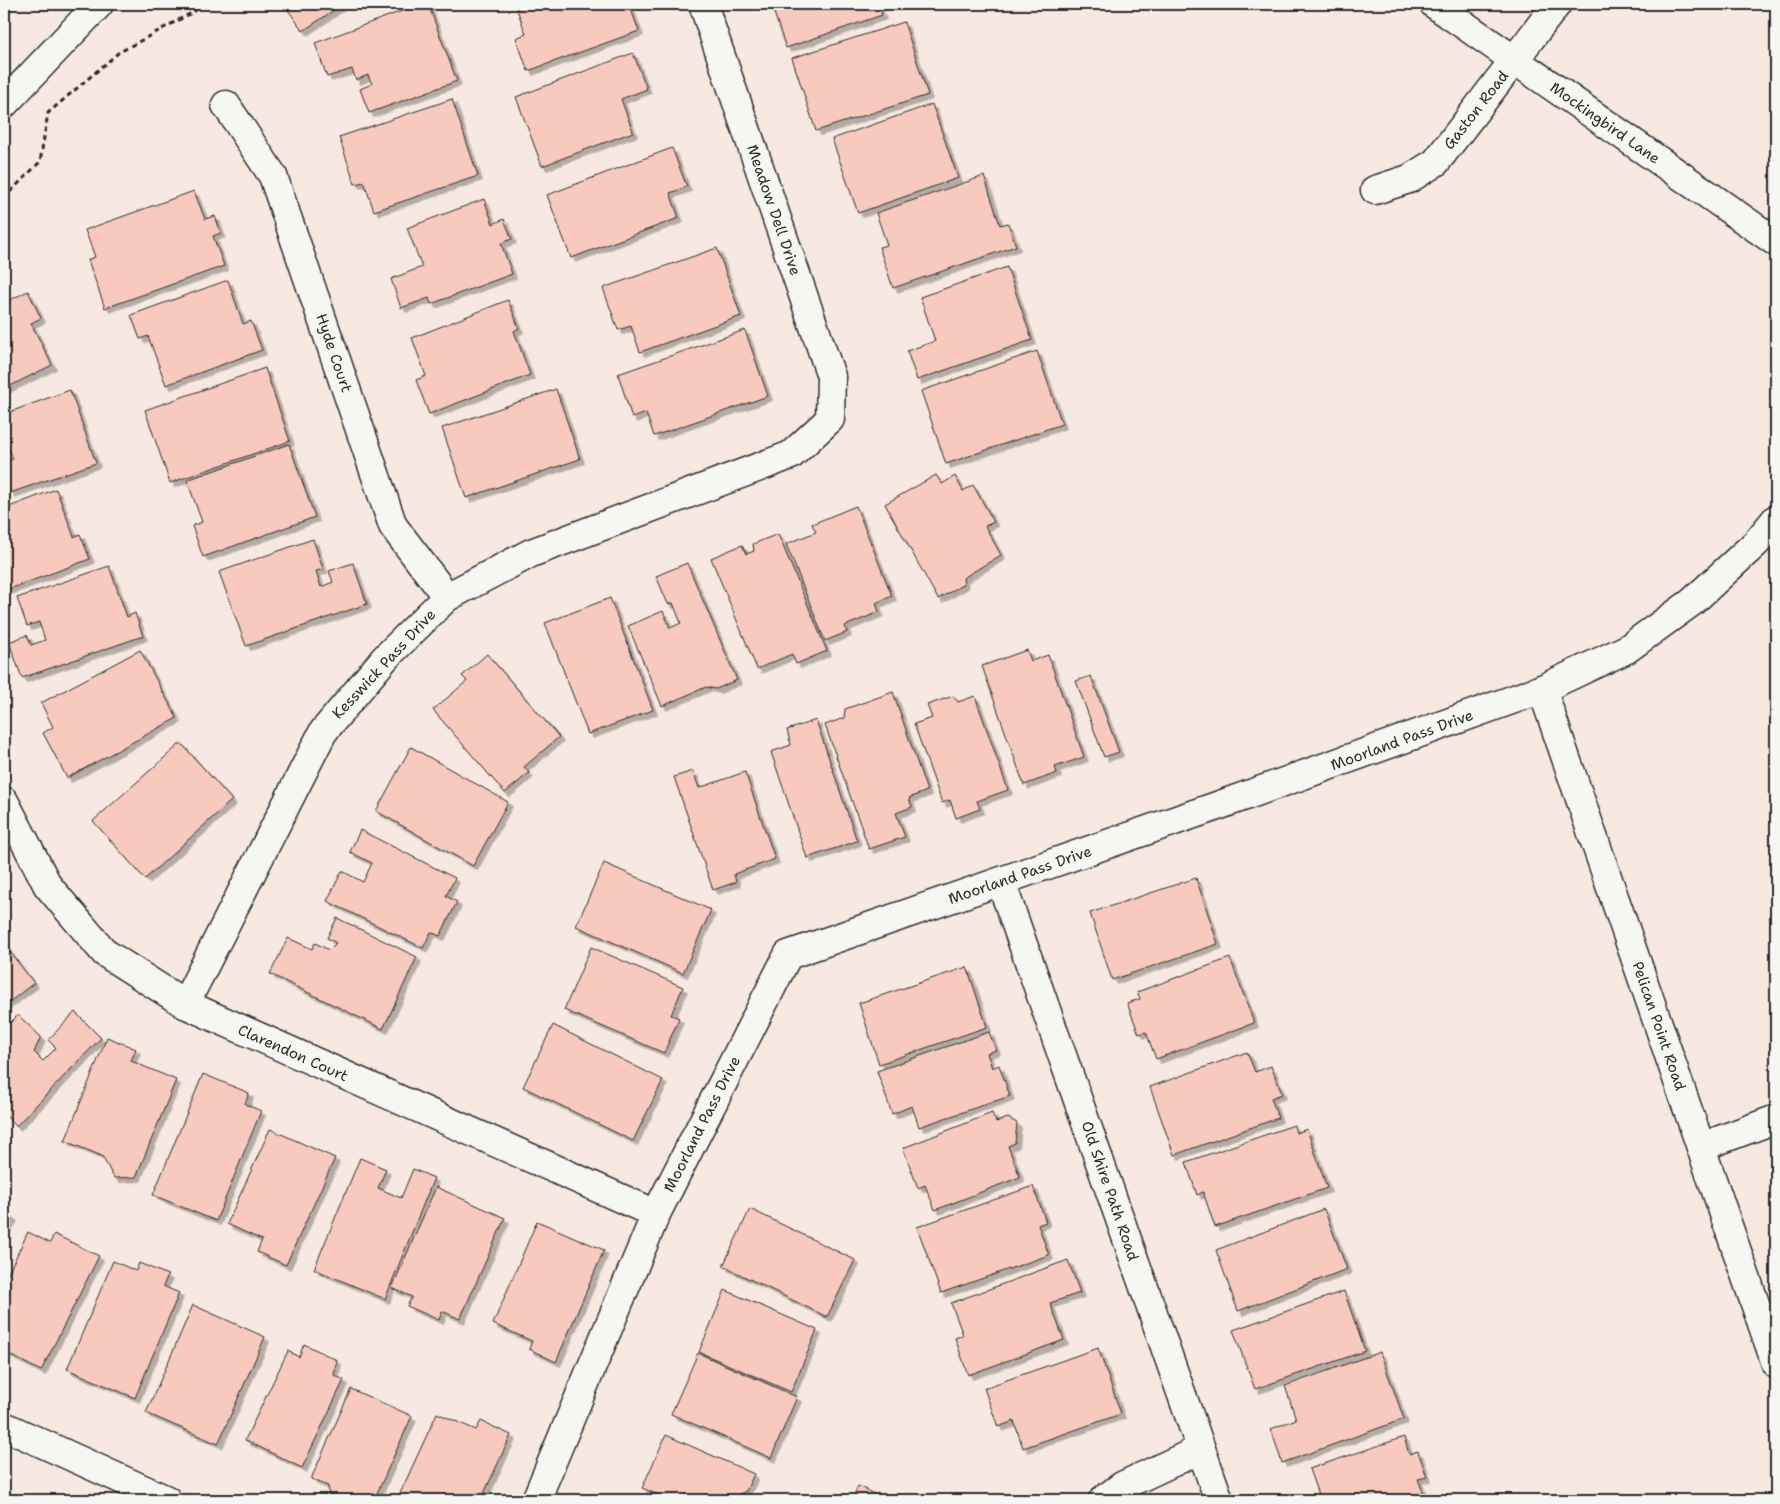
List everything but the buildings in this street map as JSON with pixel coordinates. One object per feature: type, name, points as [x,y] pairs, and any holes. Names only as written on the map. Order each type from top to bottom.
[{"type":"street","points":[[4,104],[99,4]]},
{"type":"street","name":"Meadow Dell Drive","points":[[703,4],[831,376],[830,419]]},
{"type":"street","name":"Mockingbird Lane","points":[[1434,4],[1776,242]]},
{"type":"street","name":"Gaston Road","points":[[1375,190],[1409,180],[1436,162],[1557,4]]},
{"type":"street","name":"Hyde Court","points":[[226,105],[273,176],[393,526],[447,597]]},
{"type":"street","name":"Kesswick Pass Drive","points":[[185,1004],[322,732],[385,658],[447,597],[531,552],[791,455],[830,419]]},
{"type":"street","name":"Moorland Pass Drive","points":[[536,1500],[656,1214],[788,955],[1000,882],[1542,689],[1627,650],[1692,602],[1756,543],[1776,520]]},
{"type":"street","name":"Pelican Point Road","points":[[1542,689],[1776,1364]]},
{"type":"street","name":"Clarendon Court","points":[[4,801],[48,886],[105,953],[185,1004],[656,1214]]},
{"type":"street","name":"Old Shire Path Road","points":[[1000,882],[1219,1500]]},
{"type":"street","points":[[1701,1147],[1776,1119]]},
{"type":"street","points":[[4,1426],[167,1500]]},
{"type":"street","points":[[1103,1500],[1122,1486],[1201,1449]]},
{"type":"path","points":[[4,198],[40,162],[48,113],[118,53],[195,11],[198,4]]}]
